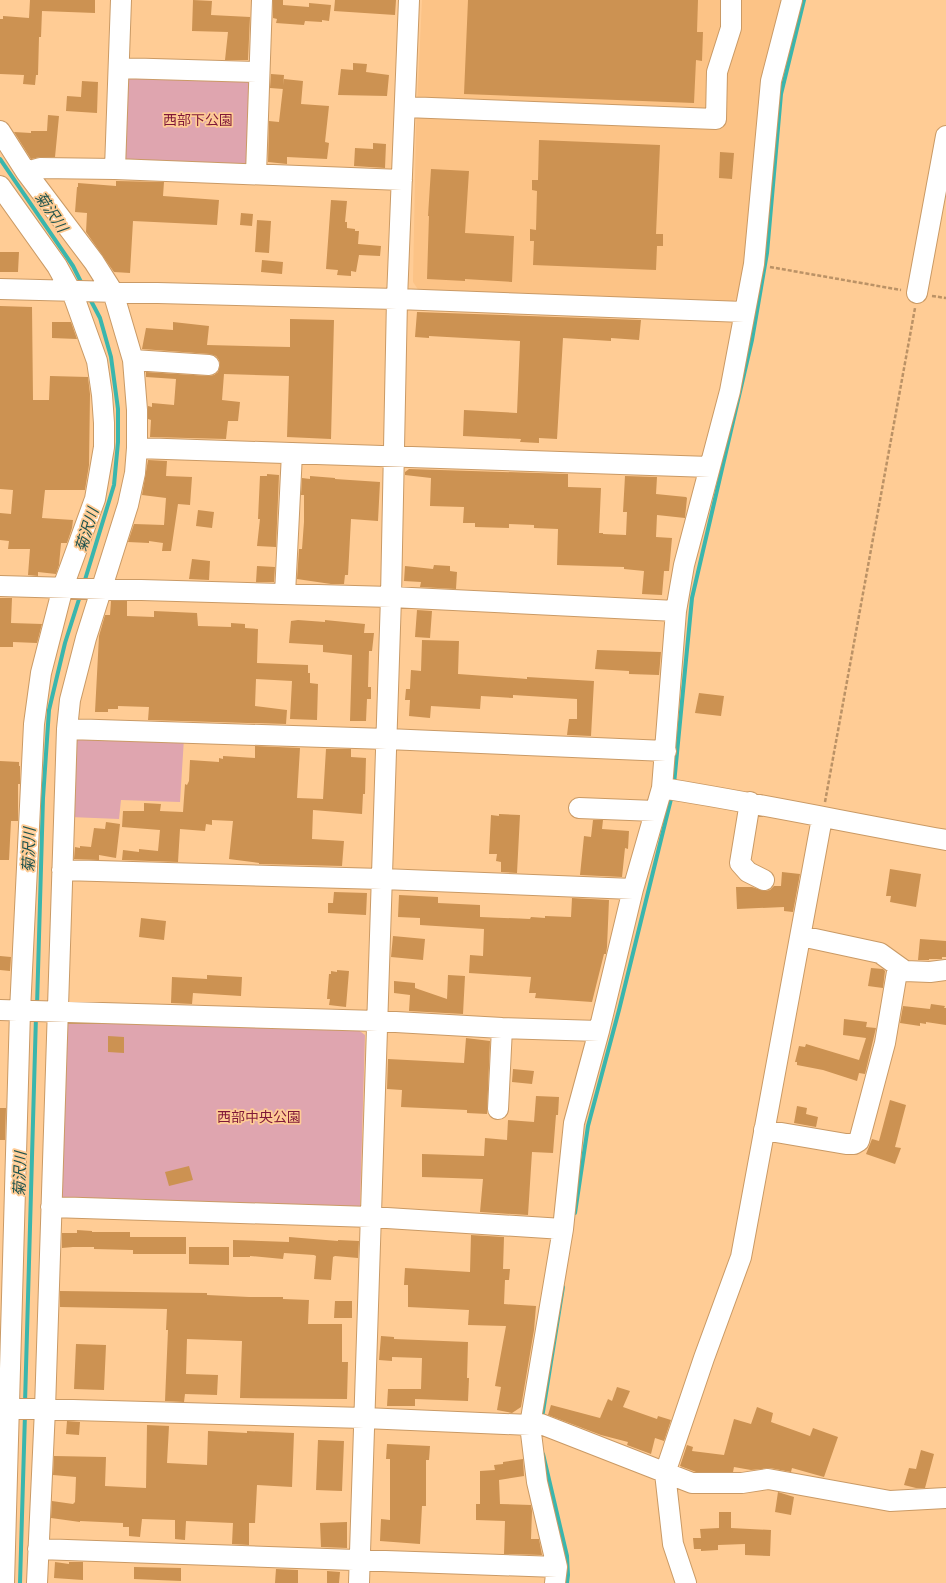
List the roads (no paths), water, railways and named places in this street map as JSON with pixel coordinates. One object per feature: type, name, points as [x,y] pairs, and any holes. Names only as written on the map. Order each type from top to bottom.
[{"type":"street","points":[[115,169],[121,0]]},
{"type":"street","points":[[256,174],[262,0]]},
{"type":"street","points":[[360,1583],[370,1217],[387,739],[397,299],[409,0]]},
{"type":"street","points":[[405,107],[716,119],[717,72],[731,28],[731,0]]},
{"type":"street","points":[[38,1549],[360,1561],[556,1575],[536,1482],[530,1425],[563,1229],[574,1123],[599,1031],[633,889],[662,788],[676,611],[684,564],[730,391],[754,264],[771,81],[792,0]]},
{"type":"street","points":[[119,68],[259,72]]},
{"type":"street","points":[[0,131],[26,172],[94,262],[109,292],[133,360],[137,410],[137,448],[135,473],[128,505],[96,588],[86,638],[70,700],[67,729],[62,870],[39,1011],[4,1408],[4,1583]]},
{"type":"street","points":[[917,293],[946,136]]},
{"type":"street","points":[[26,172],[40,168],[115,169],[402,180]]},
{"type":"street","points":[[0,186],[73,290],[97,361],[102,395],[104,447],[95,499],[41,673],[34,724],[39,1011],[51,1207],[38,1583]]},
{"type":"street","points":[[0,289],[397,299],[744,312]]},
{"type":"street","points":[[133,360],[209,365]]},
{"type":"street","points":[[137,448],[710,467]]},
{"type":"street","points":[[285,594],[292,453]]},
{"type":"street","points":[[0,586],[391,597],[676,611]]},
{"type":"street","points":[[67,729],[387,739],[666,751]]},
{"type":"street","points":[[662,788],[750,802],[822,818],[946,840]]},
{"type":"street","points":[[750,802],[740,863],[748,872],[764,880]]},
{"type":"street","points":[[579,808],[655,811]]},
{"type":"street","points":[[686,1583],[673,1544],[665,1473],[704,1358],[741,1257],[822,818]]},
{"type":"street","points":[[62,870],[382,879],[633,889]]},
{"type":"street","points":[[800,936],[880,953],[905,971],[930,972],[946,970]]},
{"type":"street","points":[[764,1130],[846,1144],[854,1144],[859,1141],[885,1043],[898,966]]},
{"type":"street","points":[[0,1010],[378,1021],[502,1028],[599,1031]]},
{"type":"street","points":[[498,1109],[502,1028]]},
{"type":"street","points":[[51,1207],[370,1217],[563,1229]]},
{"type":"street","points":[[4,1408],[364,1418],[530,1425],[541,1424],[692,1483],[742,1483],[768,1479],[890,1501],[946,1498]]},
{"type":"waterway","points":[[674,784],[692,598],[752,340],[767,253],[781,94],[804,0]]},
{"type":"waterway","name":"菊沢川","points":[[0,159],[73,266],[83,286]]},
{"type":"waterway","name":"菊沢川","points":[[84,583],[114,485],[118,442],[118,409],[111,357],[100,318],[89,297]]},
{"type":"waterway","name":"菊沢川","points":[[37,1006],[43,798],[49,710],[65,643],[81,593]]},
{"type":"waterway","points":[[575,1213],[588,1126],[619,1010],[672,795]]},
{"type":"waterway","name":"菊沢川","points":[[25,1403],[36,1016]]},
{"type":"waterway","points":[[542,1418],[563,1287]]},
{"type":"waterway","name":"菊沢川","points":[[20,1583],[25,1414]]},
{"type":"waterway","points":[[543,1454],[567,1556],[567,1583]]},
{"type":"park label","name":"西部下公園","points":[[198,120]]},
{"type":"park label","name":"西部中央公園","points":[[259,1117]]}]
